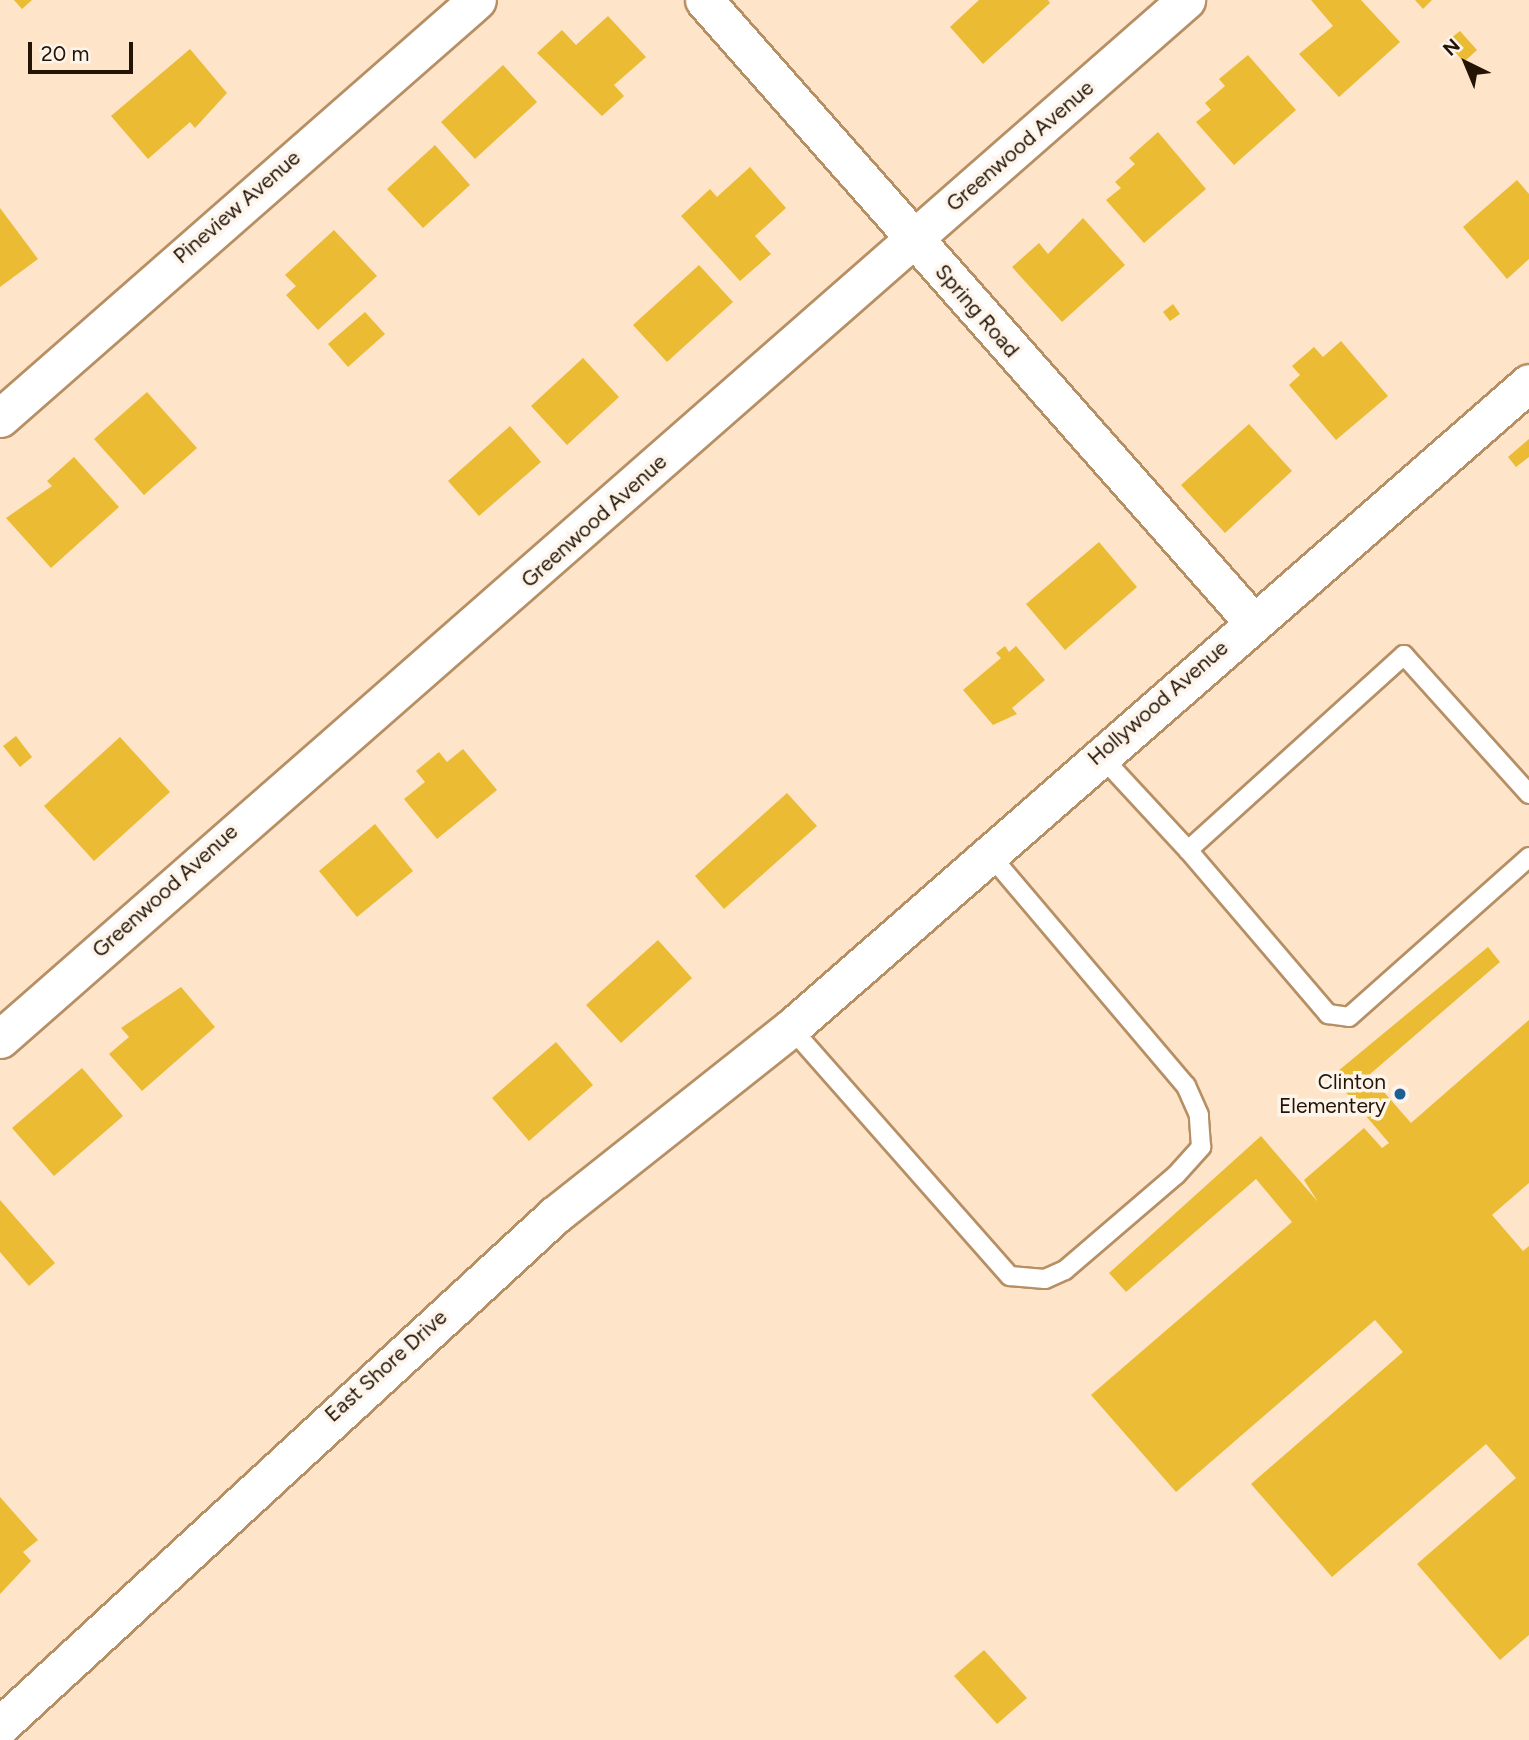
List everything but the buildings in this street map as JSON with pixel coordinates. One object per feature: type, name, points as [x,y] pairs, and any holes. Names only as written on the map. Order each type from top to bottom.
[{"type":"street","name":"Pineview Avenue","points":[[0,418],[477,0]]},
{"type":"street","name":"Spring Road","points":[[704,0],[1252,621]]},
{"type":"street","name":"Greenwood Avenue","points":[[0,1040],[239,824],[553,560],[1186,0]]},
{"type":"street","name":"Hollywood Avenue","points":[[791,1028],[1098,754],[1529,383]]},
{"type":"street","name":"East Shore Drive","points":[[0,1726],[555,1215],[791,1028]]},
{"type":"lane","points":[[1188,850],[1404,655],[1529,794]]},
{"type":"lane","points":[[1098,754],[1188,850],[1328,1013],[1349,1017],[1529,857]]},
{"type":"lane","points":[[791,1028],[1010,1276],[1045,1279],[1065,1270],[1176,1175],[1201,1147],[1199,1115],[1186,1086],[989,854]]},
{"type":"place","name":"Clinton Elementery","points":[[1400,1094]]}]
